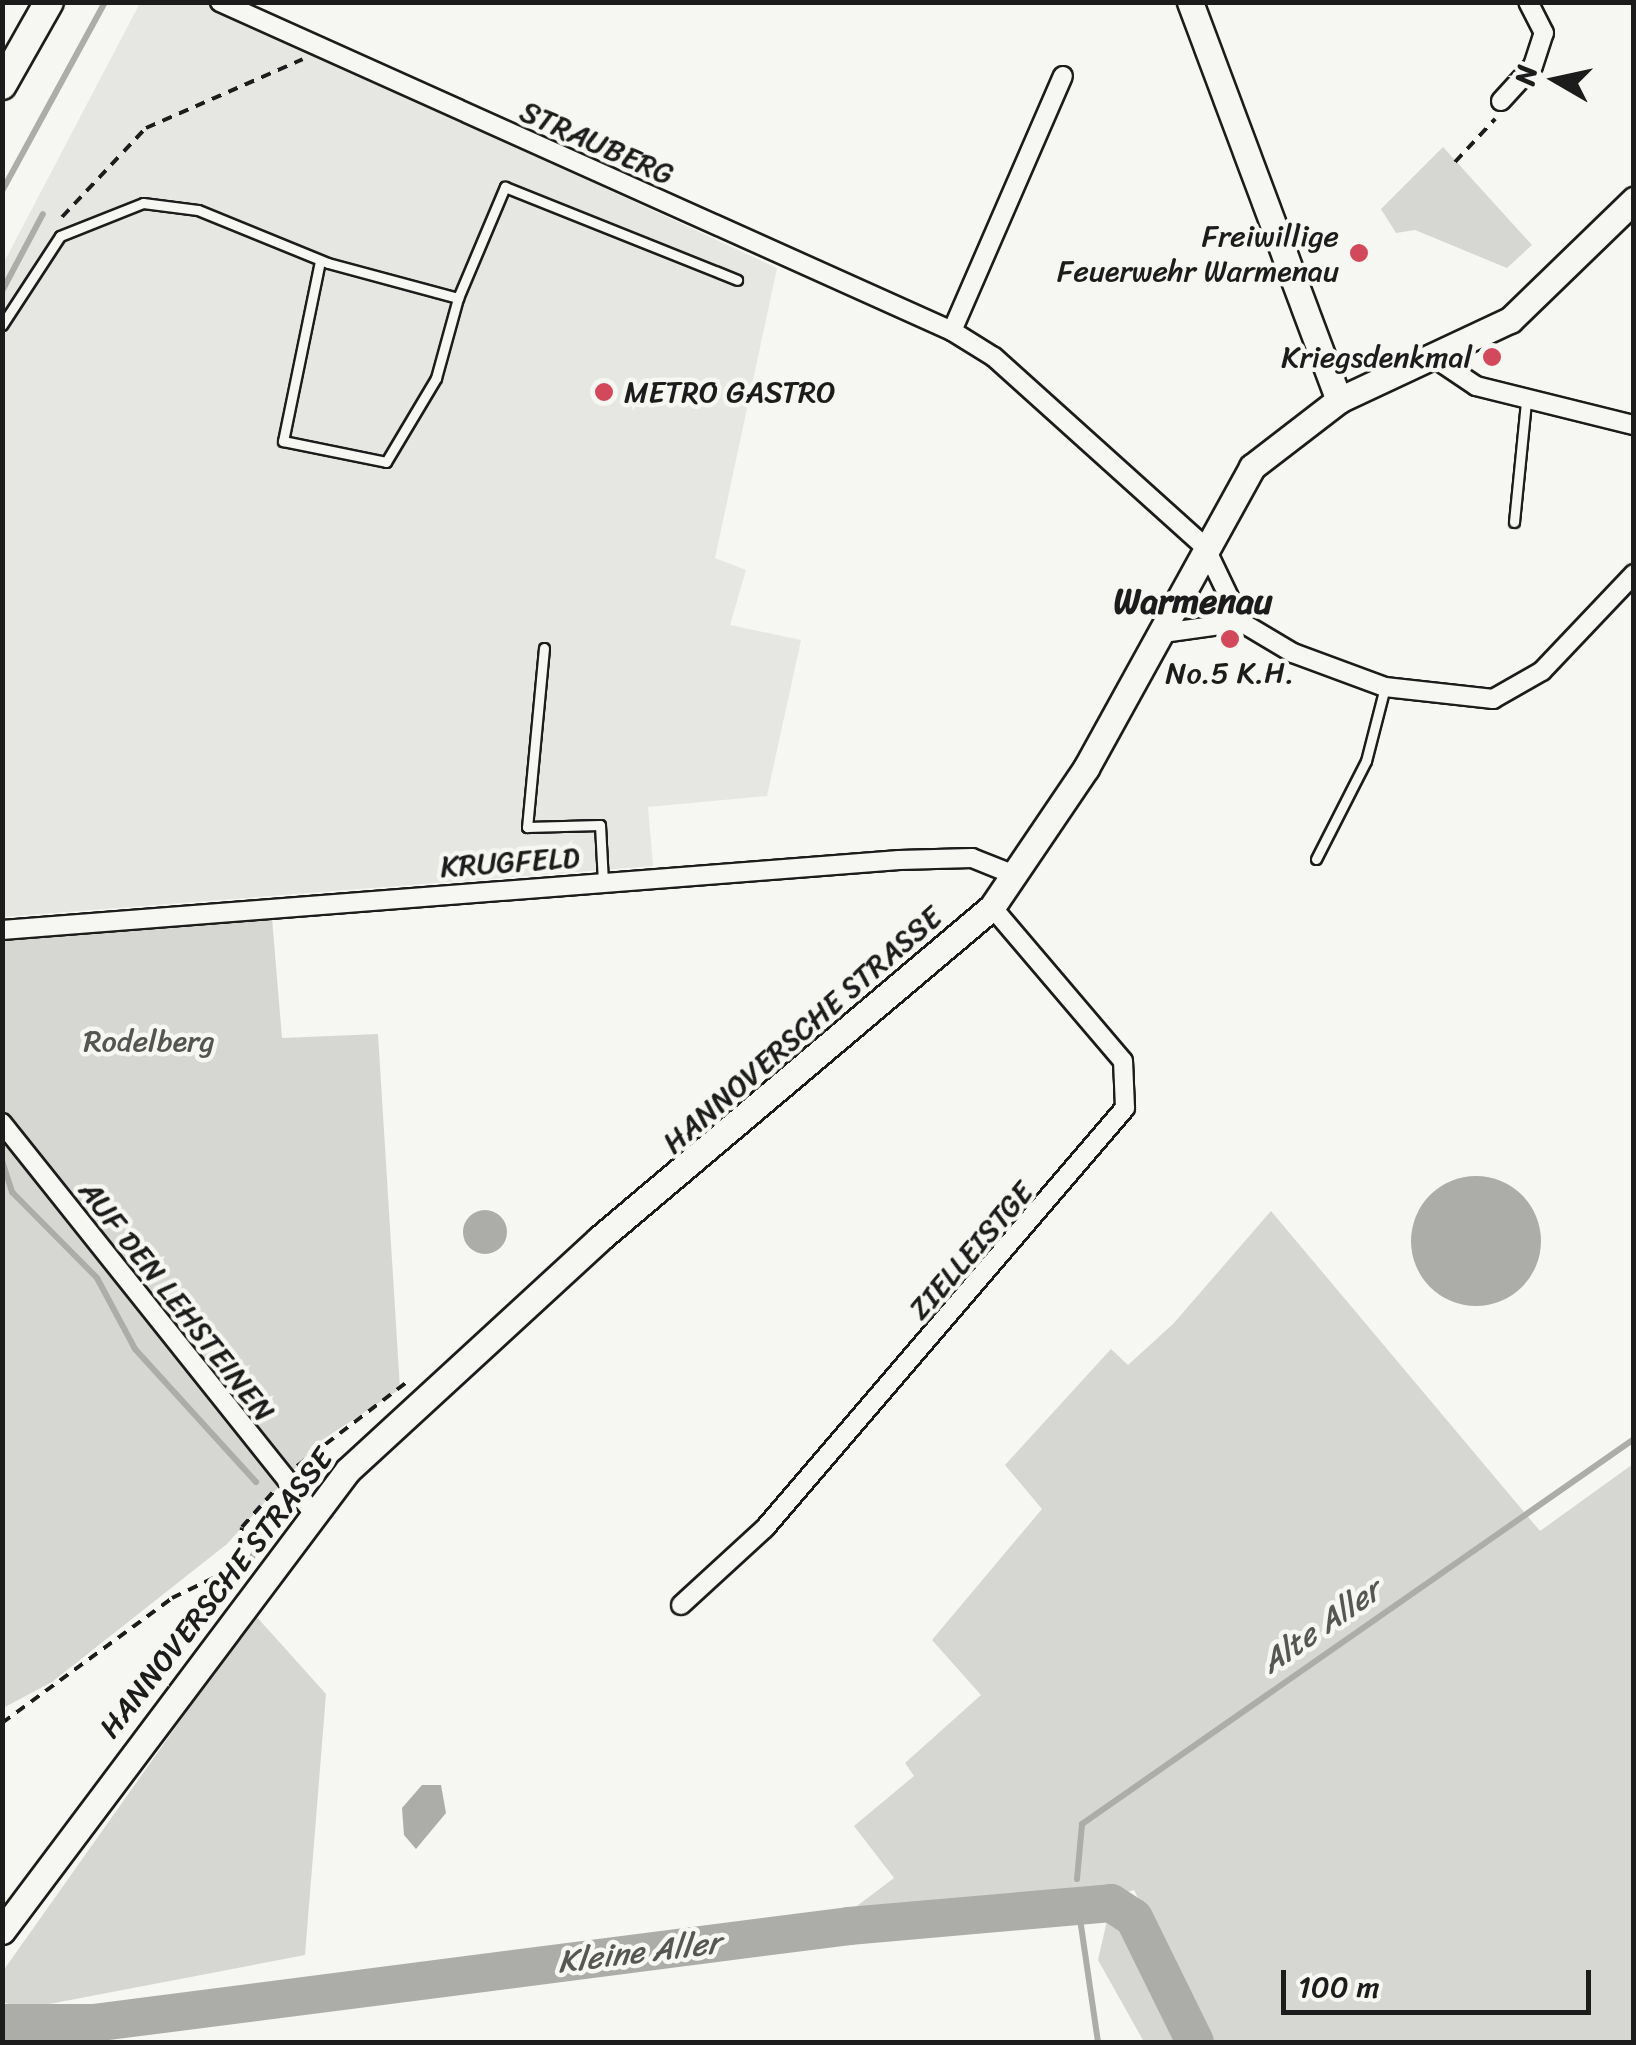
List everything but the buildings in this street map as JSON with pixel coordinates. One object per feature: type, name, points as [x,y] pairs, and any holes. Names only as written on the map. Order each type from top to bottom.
[{"type":"main road","points":[[2,85],[49,2]]},
{"type":"street","name":"STRAUBERG","points":[[220,2],[952,331],[994,357],[1204,547]]},
{"type":"street","points":[[1190,2],[1338,400]]},
{"type":"street","points":[[1501,101],[1533,66],[1544,33],[1528,2]]},
{"type":"street","points":[[952,331],[1063,76]]},
{"type":"street","name":"HANNOVERSCHE STRASSE","points":[[2,1931],[312,1512],[598,1239],[724,1142],[992,908],[1018,876],[1163,633],[1204,547],[1252,468],[1338,400],[1510,320],[1634,200]]},
{"type":"street","points":[[1433,358],[1476,386],[1526,402],[1634,425]]},
{"type":"street","points":[[1204,547],[1241,622],[1293,653],[1385,686],[1466,699],[1508,694],[1558,656],[1634,574]]},
{"type":"street","points":[[1163,633],[1241,622]]},
{"type":"street","name":"KRUGFELD","points":[[2,930],[603,882],[972,858],[1018,876]]},
{"type":"street","name":"ZIELLEISTGE","points":[[681,1605],[755,1540],[1125,1108],[1123,1061],[992,908]]},
{"type":"street","name":"AUF DEN LEHSTEINEN","points":[[2,1123],[312,1512]]},
{"type":"lane","points":[[320,260],[283,441],[386,462],[436,378],[458,298],[505,187],[737,280]]},
{"type":"lane","points":[[2,326],[60,236],[120,207],[173,203],[320,260],[458,298]]},
{"type":"lane","points":[[1514,522],[1526,402]]},
{"type":"lane","points":[[544,648],[527,827],[600,825],[603,882]]},
{"type":"lane","points":[[1316,859],[1366,761],[1385,686]]},
{"type":"path","points":[[60,236],[64,214],[146,128],[321,49]]},
{"type":"path","points":[[1456,162],[1501,101]]},
{"type":"path","points":[[236,1567],[242,1527],[284,1479]]},
{"type":"path","points":[[236,1567],[258,1582]]},
{"type":"path","points":[[2,1723],[172,1598],[236,1567]]},
{"type":"shaded area","points":[[140,3],[206,3],[777,268],[715,558],[746,570],[730,625],[801,640],[767,796],[648,807],[653,866],[3,917],[3,264]]},
{"type":"shaded area","points":[[1476,1176],[1501,1181],[1522,1195],[1536,1216],[1541,1241],[1536,1266],[1522,1287],[1501,1301],[1476,1306],[1451,1301],[1430,1287],[1416,1266],[1411,1241],[1416,1216],[1430,1195],[1451,1181]]},
{"type":"shaded area","points":[[485,1210],[501,1216],[507,1232],[501,1248],[485,1254],[469,1248],[463,1232],[469,1216]]},
{"type":"shaded area","points":[[422,1785],[441,1785],[446,1813],[416,1849],[404,1835],[402,1808]]},
{"type":"green space","points":[[1443,147],[1532,245],[1507,268],[1415,230],[1396,233],[1381,209]]},
{"type":"green space","name":"Rodelberg","points":[[272,918],[282,1038],[378,1034],[400,1389],[319,1442],[227,1544],[52,1682],[3,1708],[3,940]]},
{"type":"green space","points":[[1271,1211],[1540,1531],[1633,1464],[1633,2042],[1210,2042],[1134,1890],[1084,1906],[857,1906],[894,1878],[854,1826],[914,1776],[905,1763],[981,1695],[932,1640],[1042,1509],[1005,1465],[1111,1349],[1128,1365],[1173,1324]]},
{"type":"green space","points":[[255,1615],[326,1694],[305,1955],[23,2009],[3,2002],[3,1971]]},
{"type":"green space","points":[[1111,1903],[1180,2042],[1144,2042],[1098,1960]]},
{"type":"waterway","points":[[2,191],[105,2]]},
{"type":"waterway","points":[[2,291],[43,214]]},
{"type":"waterway","points":[[2,1161],[12,1192],[97,1278],[135,1349],[256,1482]]},
{"type":"waterway","name":"Alte Aller","points":[[1077,1879],[1082,1824],[1634,1439]]},
{"type":"waterway","points":[[251,1560],[271,1514]]},
{"type":"waterway","name":"Kleine Aller","points":[[2,2023],[93,2023],[849,1926],[1111,1903],[1134,1918],[1195,2042]]},
{"type":"waterway","points":[[1078,1905],[1098,2042]]},
{"type":"place","name":"Freiwillige Feuerwehr Warmenau","points":[[1359,253]]},
{"type":"place","name":"Kriegsdenkmal","points":[[1492,357]]},
{"type":"place","name":"METRO GASTRO","points":[[604,392]]},
{"type":"place","name":"No.5 K.H.","points":[[1230,639]]},
{"type":"district","name":"Warmenau","points":[[1193,601]]}]
